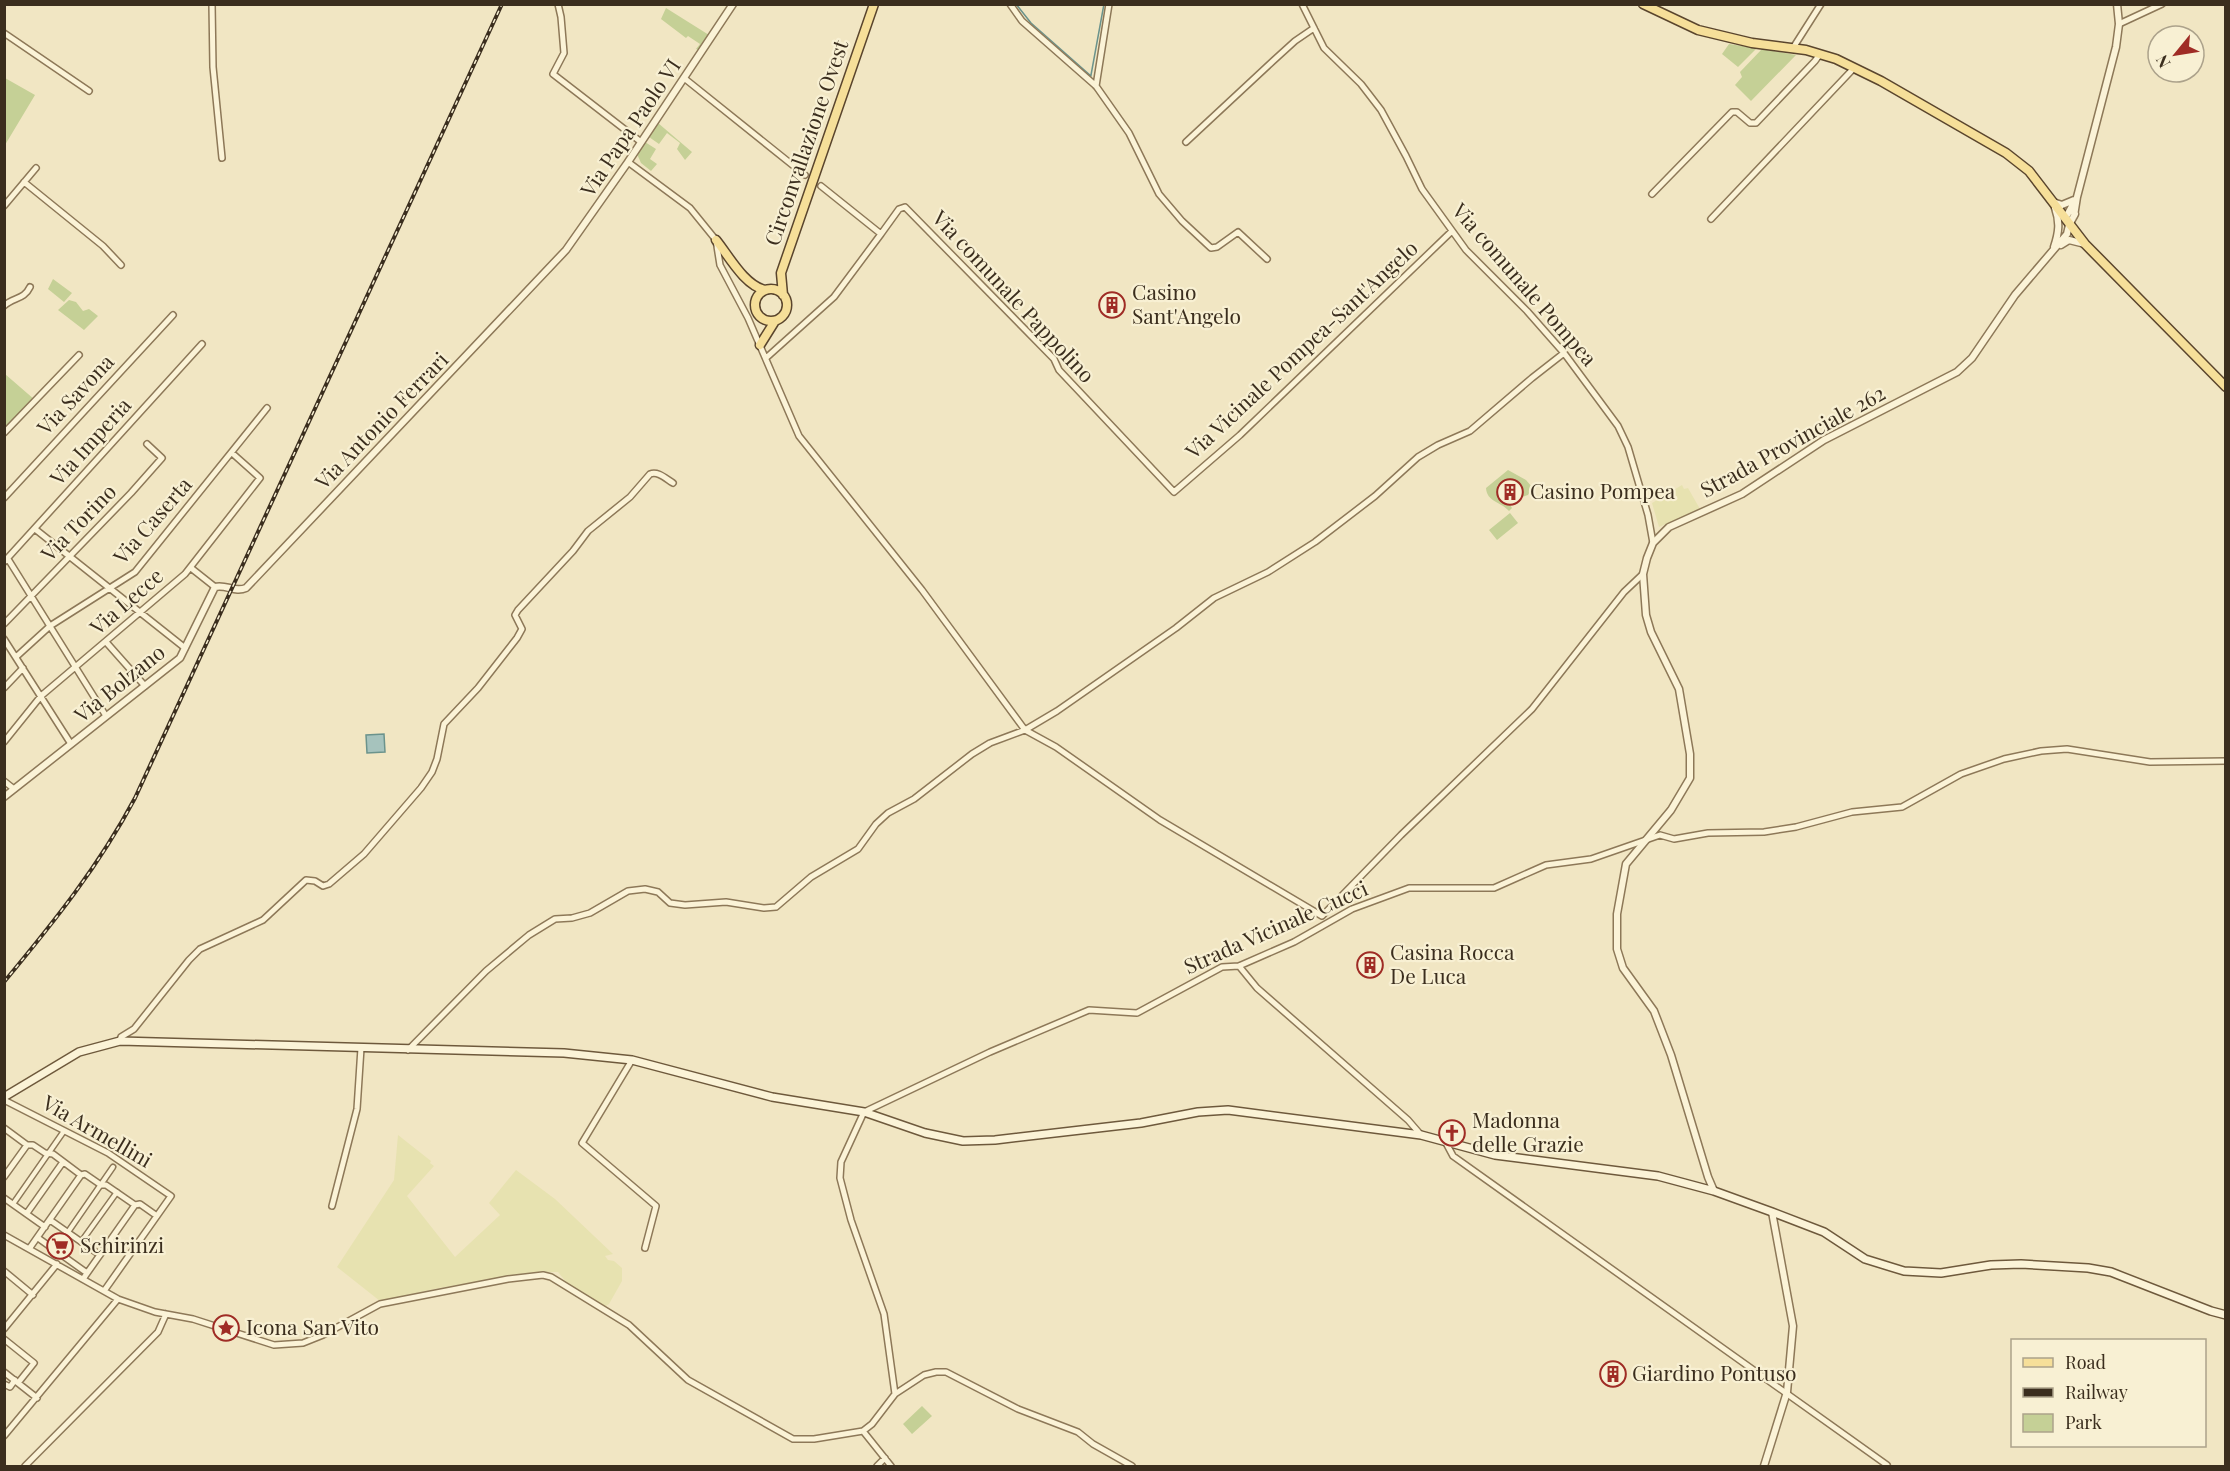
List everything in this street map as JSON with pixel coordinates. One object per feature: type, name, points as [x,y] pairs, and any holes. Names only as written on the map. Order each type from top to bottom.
[{"type":"main road","name":"Circonvallazione Ovest","points":[[783,295],[781,273],[874,4]]},
{"type":"main road","points":[[1643,4],[1698,30],[1752,43],[1820,54],[1854,68],[2006,153],[2029,171],[2085,244],[2226,387]]},
{"type":"main road","points":[[716,240],[754,286],[783,295],[787,305],[780,319],[764,320],[756,313],[754,308],[756,298],[748,280]]},
{"type":"main road","points":[[756,298],[768,290],[781,273]]},
{"type":"main road","points":[[764,320],[766,336]]},
{"type":"main road","points":[[760,345],[775,321]]},
{"type":"main road","points":[[4,1098],[79,1052],[120,1041],[564,1053],[632,1060],[772,1097],[864,1112],[925,1133],[963,1141],[995,1140],[1141,1123],[1198,1112],[1228,1110],[1421,1136],[1495,1155],[1658,1176],[1714,1191],[1824,1232],[1864,1259],[1904,1271],[1941,1273],[1991,1265],[2020,1264],[2088,1268],[2111,1272],[2226,1315]]},
{"type":"street","points":[[212,4],[213,67],[222,158]]},
{"type":"street","points":[[558,4],[564,53],[553,74],[641,142]]},
{"type":"street","name":"Via Papa Paolo VI","points":[[551,266],[572,241],[628,162],[733,4]]},
{"type":"street","points":[[1010,4],[1022,21],[1096,86],[1129,133],[1159,194],[1182,221],[1211,248],[1217,247],[1238,232],[1267,259]]},
{"type":"street","points":[[1096,86],[1110,4]]},
{"type":"street","name":"Via comunale Pompea","points":[[1302,4],[1324,48],[1361,84],[1381,110],[1422,189],[1466,250],[1527,311],[1564,353],[1618,426],[1628,447],[1648,515],[1653,543]]},
{"type":"street","points":[[1793,48],[1821,4]]},
{"type":"street","points":[[2085,244],[2076,229],[2077,197],[2116,47],[2119,24],[2117,4]]},
{"type":"street","points":[[2119,24],[2162,4]]},
{"type":"street","points":[[1185,142],[1295,41],[1314,28]]},
{"type":"street","points":[[4,33],[88,91]]},
{"type":"street","points":[[1652,194],[1732,112],[1737,112],[1750,123],[1756,123],[1820,54]]},
{"type":"street","points":[[1711,219],[1854,68]]},
{"type":"street","points":[[684,78],[805,175]]},
{"type":"street","points":[[628,162],[690,208],[716,240],[720,265],[738,297],[799,436],[922,590],[1025,730],[1056,747],[1160,820],[1322,916],[1409,826],[1532,709],[1624,592],[1643,574]]},
{"type":"street","points":[[4,206],[36,168]]},
{"type":"street","points":[[24,182],[103,246],[121,265]]},
{"type":"street","points":[[766,358],[834,297],[881,234],[821,186]]},
{"type":"street","points":[[2052,201],[2062,205],[2070,203],[2077,197]]},
{"type":"street","points":[[2069,225],[2066,217],[2077,197]]},
{"type":"street","points":[[2052,201],[2058,218],[2059,231],[2053,250]]},
{"type":"street","name":"Via comunale Pappolino","points":[[881,234],[899,209],[905,207],[1054,359],[1059,370],[1174,492]]},
{"type":"street","points":[[2069,225],[2075,214]]},
{"type":"street","name":"Strada Provinciale 262","points":[[1653,543],[1669,527],[1742,494],[1824,440],[1957,372],[1972,358],[2015,295],[2067,234],[2069,225]]},
{"type":"street","name":"Via Vicinale Pompea-Sant'Angelo","points":[[1174,492],[1240,435],[1452,231]]},
{"type":"street","points":[[2053,250],[2069,240],[2085,244]]},
{"type":"street","name":"Via Antonio Ferrari","points":[[215,587],[224,586],[239,590],[246,588],[551,266]]},
{"type":"street","points":[[4,306],[22,297],[30,287]]},
{"type":"street","name":"Via Savona","points":[[4,498],[172,315]]},
{"type":"street","name":"Via Imperia","points":[[6,560],[202,344]]},
{"type":"street","points":[[408,1050],[486,971],[529,935],[555,919],[572,918],[590,913],[628,891],[645,889],[658,892],[670,903],[685,905],[726,902],[764,908],[776,907],[811,877],[858,849],[876,824],[888,813],[922,793],[972,754],[990,743],[1025,730],[1114,672],[1214,598],[1268,572],[1316,542],[1375,496],[1418,457],[1470,431],[1564,353]]},
{"type":"street","points":[[4,433],[79,355]]},
{"type":"street","name":"Via Caserta","points":[[16,657],[50,626],[135,572],[267,408]]},
{"type":"street","name":"Via Torino","points":[[4,624],[162,458],[147,444]]},
{"type":"street","name":"Via Lecce","points":[[6,739],[41,696],[191,568],[260,478],[232,453]]},
{"type":"street","points":[[120,1041],[121,1037],[134,1029],[200,949],[263,920],[306,880],[315,881],[323,886],[329,884],[364,854],[422,789],[437,759],[444,724],[478,688],[522,629],[515,615],[518,610],[567,558],[588,531],[630,497],[650,474],[654,472],[673,483]]},
{"type":"street","points":[[35,529],[185,648]]},
{"type":"street","points":[[1653,543],[1643,574],[1646,615],[1651,632],[1679,689],[1690,754],[1690,778],[1671,810],[1626,864],[1617,914],[1617,949],[1623,968],[1654,1011],[1671,1055],[1714,1191]]},
{"type":"street","points":[[6,560],[106,716]]},
{"type":"street","points":[[191,568],[215,587]]},
{"type":"street","name":"Via Bolzano","points":[[4,797],[180,658],[215,587]]},
{"type":"street","points":[[4,639],[71,744]]},
{"type":"street","points":[[106,642],[145,686]]},
{"type":"street","points":[[6,685],[23,668]]},
{"type":"street","name":"Strada Vicinale Cucci","points":[[864,1112],[990,1052],[1089,1010],[1137,1013],[1222,967],[1239,966],[1294,942],[1352,909],[1409,888],[1494,888],[1546,864],[1591,859],[1660,836],[1674,839],[1708,833],[1764,832],[1796,827],[1852,812],[1902,807],[1961,774],[2004,759],[2041,751],[2067,749],[2150,762],[2226,761]]},
{"type":"street","points":[[4,781],[14,789]]},
{"type":"street","points":[[1239,966],[1257,988],[1408,1120],[1421,1136]]},
{"type":"street","points":[[332,1206],[357,1109],[361,1048]]},
{"type":"street","points":[[632,1060],[605,1108],[582,1142],[655,1205],[645,1248]]},
{"type":"street","name":"Via Armellini","points":[[4,1098],[108,1153],[171,1196],[157,1216]]},
{"type":"street","points":[[864,1112],[841,1162],[839,1174],[851,1220],[884,1314],[895,1394]]},
{"type":"street","points":[[4,1128],[27,1145],[33,1145],[52,1154],[81,1175],[85,1174],[101,1185],[106,1185],[135,1205],[140,1204],[157,1216],[104,1291]]},
{"type":"street","points":[[13,1204],[64,1130]]},
{"type":"street","points":[[1445,1142],[1453,1156],[1887,1465]]},
{"type":"street","points":[[4,1177],[27,1145]]},
{"type":"street","points":[[27,1213],[63,1162]]},
{"type":"street","points":[[68,1232],[113,1167]]},
{"type":"street","points":[[29,1249],[81,1175]]},
{"type":"street","points":[[81,1242],[117,1192]]},
{"type":"street","points":[[4,1198],[45,1227]]},
{"type":"street","points":[[83,1279],[135,1205]]},
{"type":"street","points":[[1764,1467],[1786,1392],[1793,1326],[1772,1212]]},
{"type":"street","points":[[50,1220],[100,1255]]},
{"type":"street","points":[[5,1235],[118,1299],[166,1314],[193,1318],[274,1345],[285,1346],[303,1343],[323,1335],[380,1304],[508,1279],[543,1275],[560,1282],[630,1325],[688,1380],[793,1439],[813,1439],[863,1431],[872,1424],[895,1394],[924,1375],[946,1372],[1018,1409],[1078,1432],[1093,1444],[1132,1467]]},
{"type":"street","points":[[38,1238],[87,1273]]},
{"type":"street","points":[[4,1329],[57,1264]]},
{"type":"street","points":[[4,1271],[33,1294]]},
{"type":"street","points":[[4,1436],[118,1299]]},
{"type":"street","points":[[25,1467],[158,1332],[166,1314]]},
{"type":"street","points":[[4,1339],[34,1363],[10,1387],[4,1384]]},
{"type":"street","points":[[4,1372],[37,1398]]},
{"type":"street","points":[[863,1431],[891,1467]]},
{"type":"street","points":[[877,1467],[885,1458]]},
{"type":"shaded area","points":[[1682,485],[1684,489],[1688,488],[1700,509],[1659,527],[1652,503]]},
{"type":"shaded area","points":[[398,1135],[431,1161],[430,1163],[434,1166],[407,1196],[455,1257],[500,1215],[489,1203],[516,1170],[555,1199],[613,1254],[605,1256],[622,1268],[622,1281],[609,1304],[604,1307],[591,1299],[567,1283],[558,1272],[535,1272],[439,1288],[380,1301],[337,1267],[394,1180]]},
{"type":"green space","points":[[666,8],[709,35],[699,50],[696,49],[700,44],[688,36],[686,38],[661,19]]},
{"type":"green space","points":[[1729,44],[1756,49],[1738,67],[1722,54]]},
{"type":"green space","points":[[1762,49],[1796,55],[1751,101],[1735,85],[1742,77],[1740,72]]},
{"type":"green space","points":[[5,78],[35,95],[4,145]]},
{"type":"green space","points":[[658,123],[692,152],[685,160],[677,149],[680,143],[667,133],[659,144],[649,137]]},
{"type":"green space","points":[[645,142],[656,149],[650,159],[657,164],[651,171],[641,163],[637,154]]},
{"type":"green space","points":[[53,279],[72,293],[64,302],[48,289]]},
{"type":"green space","points":[[69,300],[76,302],[83,311],[89,309],[98,316],[84,330],[58,310]]},
{"type":"green space","points":[[5,374],[35,400],[5,431]]},
{"type":"green space","points":[[1508,470],[1526,480],[1532,487],[1528,495],[1522,497],[1506,479],[1497,486],[1512,508],[1509,511],[1491,499],[1486,488]]},
{"type":"green space","points":[[1510,513],[1518,523],[1497,540],[1489,530]]},
{"type":"green space","points":[[922,1406],[932,1416],[912,1434],[903,1424]]},
{"type":"water","points":[[384,734],[385,752],[367,753],[366,735]]},
{"type":"waterway","points":[[1016,4],[1031,23],[1091,76]]},
{"type":"waterway","points":[[1091,75],[1104,4]]},
{"type":"railway","points":[[4,982],[91,871],[135,798],[502,4]]},
{"type":"place","name":"Casino Sant'Angelo","points":[[1112,305]]},
{"type":"place","name":"Casino Pompea","points":[[1510,492]]},
{"type":"place","name":"Casina Rocca De Luca","points":[[1370,965]]},
{"type":"place","name":"Madonna delle Grazie","points":[[1452,1133]]},
{"type":"place","name":"Schirinzi","points":[[60,1246]]},
{"type":"place","name":"Icona San Vito","points":[[226,1328]]},
{"type":"place","name":"Giardino Pontuso","points":[[1613,1374]]}]
